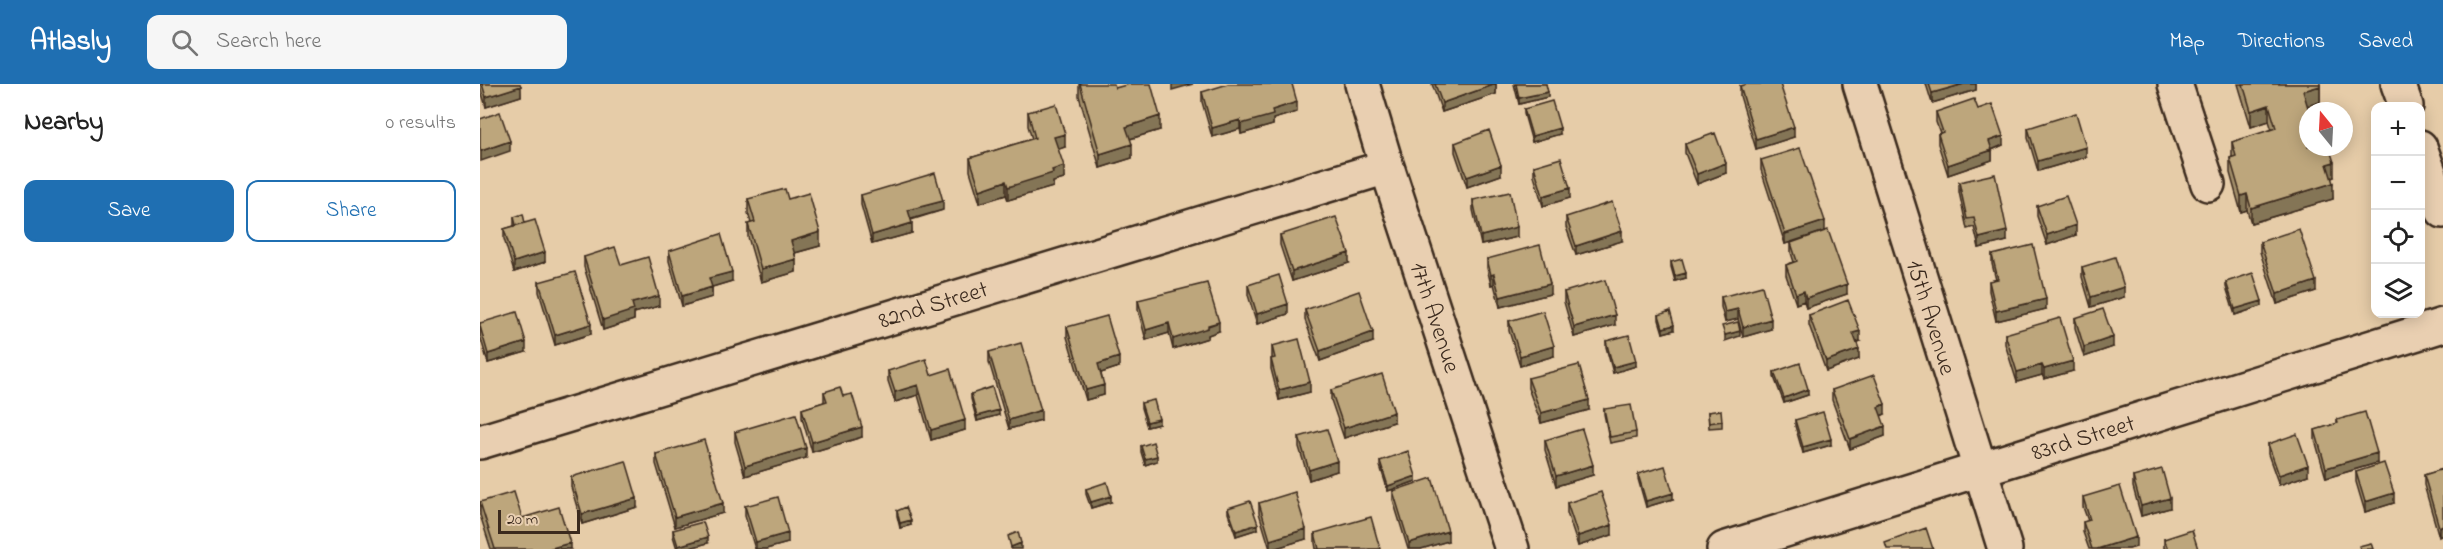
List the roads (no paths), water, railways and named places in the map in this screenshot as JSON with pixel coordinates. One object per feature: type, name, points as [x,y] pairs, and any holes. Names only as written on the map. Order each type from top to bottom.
[{"type":"street","name":"17th Avenue","points":[[1362,84],[1512,549]]},
{"type":"street","name":"15th Avenue","points":[[1860,84],[2005,549]]},
{"type":"street","points":[[2175,84],[2208,184]]},
{"type":"street","points":[[2398,84],[2405,102]]},
{"type":"street","points":[[2430,156],[2443,211]]},
{"type":"street","name":"82nd Street","points":[[480,442],[1387,167]]},
{"type":"street","name":"83rd Street","points":[[1724,549],[2443,325]]}]
